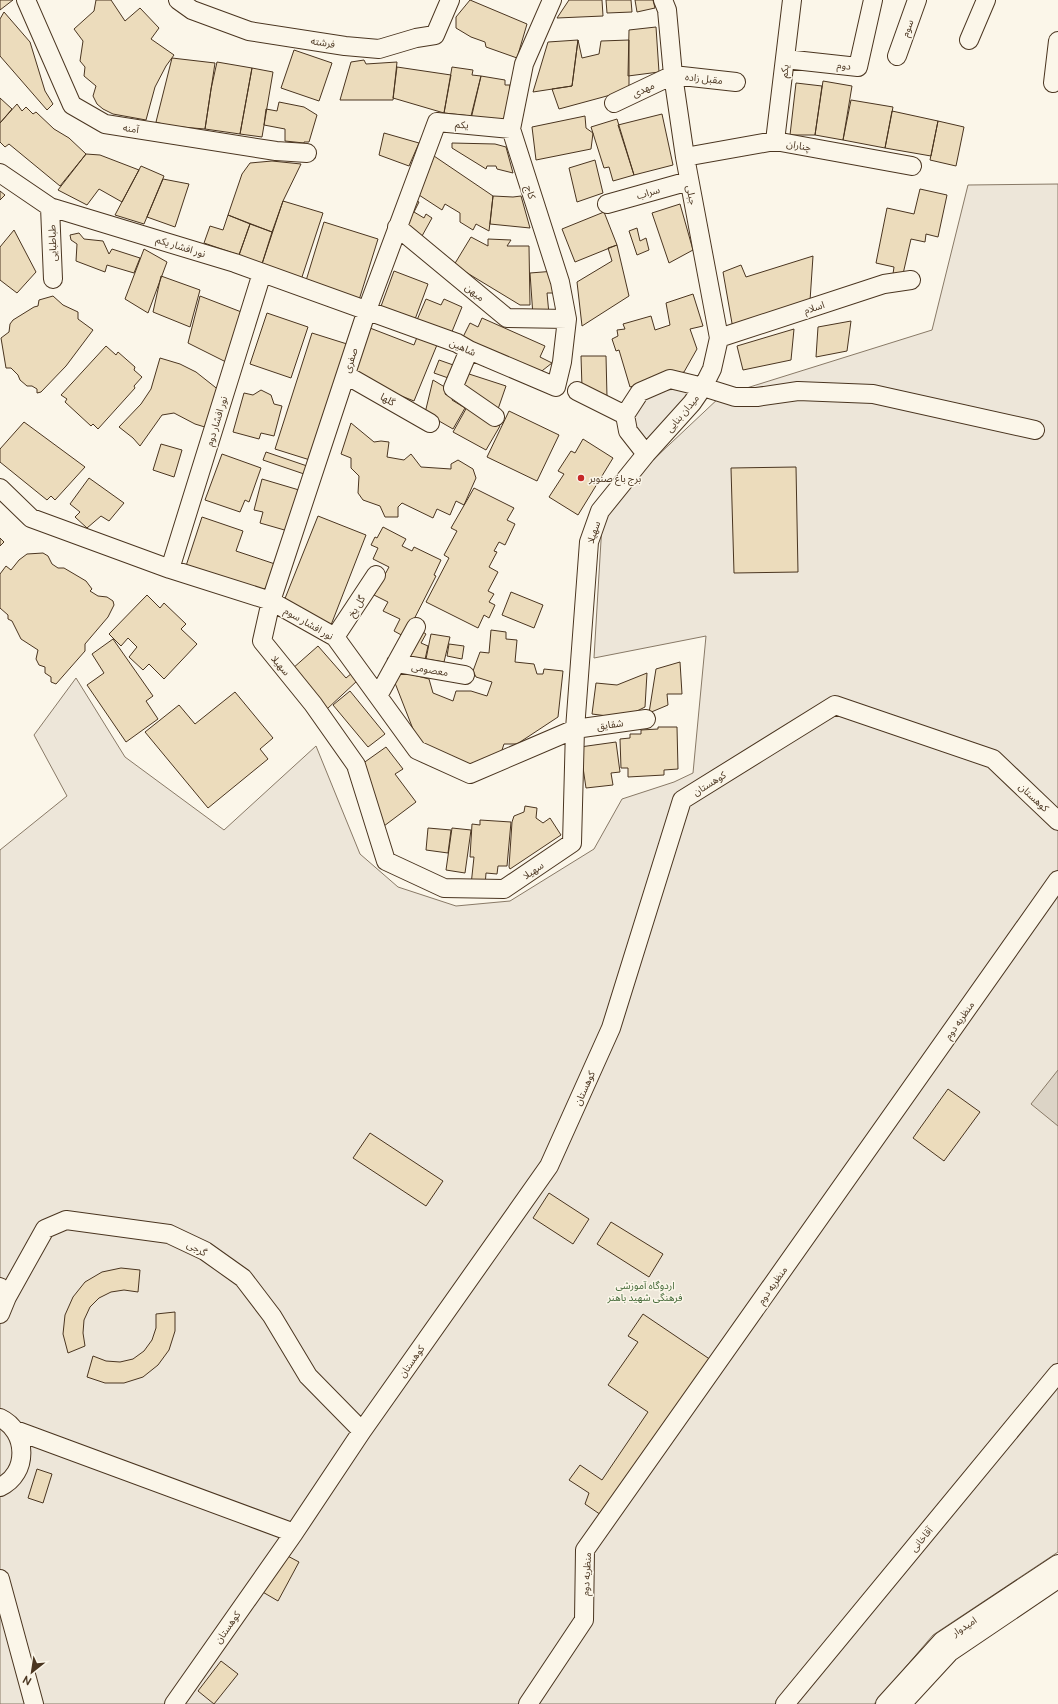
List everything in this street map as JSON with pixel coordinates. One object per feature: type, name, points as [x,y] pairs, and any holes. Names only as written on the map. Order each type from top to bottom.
[{"type":"street","name":"آمنه","points":[[26,0],[72,105],[105,124],[276,150],[308,153]]},
{"type":"street","name":"فرشته","points":[[178,0],[192,10],[249,31],[345,46],[379,49],[416,38],[436,35],[450,0]]},
{"type":"street","name":"کاج","points":[[552,0],[524,64],[511,129],[560,282],[567,319],[556,387]]},
{"type":"street","name":"جبلی","points":[[663,0],[667,10],[673,75],[685,157],[719,338],[712,369],[704,387]]},
{"type":"street","name":"یکم","points":[[775,141],[792,0]]},
{"type":"street","name":"دوم","points":[[785,59],[858,67],[873,0]]},
{"type":"street","name":"سوم","points":[[897,56],[917,0]]},
{"type":"street","points":[[969,40],[986,0]]},
{"type":"street","points":[[1054,83],[1058,41]]},
{"type":"street","name":"مقبل زاده","points":[[673,75],[736,82]]},
{"type":"street","name":"مهدی","points":[[614,102],[673,75]]},
{"type":"street","name":"یکم","points":[[437,122],[511,129]]},
{"type":"street","name":"صفری","points":[[271,601],[367,310],[437,122]]},
{"type":"street","name":"چناران","points":[[685,157],[775,141],[912,166]]},
{"type":"street","name":"نور افشار یکم","points":[[0,173],[50,207],[235,263],[367,310]]},
{"type":"street","name":"سراب","points":[[607,204],[689,181]]},
{"type":"street","name":"طباطبایی","points":[[50,207],[53,279]]},
{"type":"street","name":"میهن","points":[[397,227],[507,318],[567,319]]},
{"type":"street","name":"نور افشار دوم","points":[[170,569],[262,273]]},
{"type":"street","name":"اسلام","points":[[719,338],[884,284],[911,280]]},
{"type":"street","name":"شاهین","points":[[367,310],[457,343],[469,350],[556,387]]},
{"type":"street","points":[[469,350],[453,388],[495,417]]},
{"type":"street","name":"گلها","points":[[346,375],[430,423]]},
{"type":"street","name":"میدان بنایی","points":[[625,414],[640,392],[670,379],[704,387],[676,422],[646,454]]},
{"type":"street","points":[[704,387],[735,397],[757,398],[798,391],[873,394],[1035,430]]},
{"type":"street","points":[[577,391],[625,414],[628,431],[646,454]]},
{"type":"street","name":"سهیلا","points":[[271,601],[262,641],[313,704],[356,765],[386,861],[444,888],[504,889],[572,843],[575,729],[589,542],[600,511],[646,454]]},
{"type":"street","name":"نور افشار سوم","points":[[0,488],[31,518],[170,569],[271,601],[335,637],[417,750],[470,774],[575,729]]},
{"type":"street","name":"گل یخ","points":[[335,637],[376,575]]},
{"type":"street","name":"معصومی","points":[[378,696],[416,627]]},
{"type":"street","name":"معصومی","points":[[396,664],[465,675]]},
{"type":"street","name":"کوهستان","points":[[174,1704],[294,1533],[362,1431],[549,1166],[611,1028],[682,800],[835,705],[993,759],[1058,820]]},
{"type":"street","name":"شقایق","points":[[575,729],[646,719]]},
{"type":"street","name":"منظریه دوم","points":[[528,1704],[584,1620],[585,1550],[1058,880]]},
{"type":"street","name":"گرجی","points":[[0,1314],[3,1292],[45,1229],[66,1220],[169,1234],[205,1251],[243,1278],[272,1316],[308,1376],[362,1431]]},
{"type":"street","name":"آقاخانی","points":[[785,1704],[1058,1373]]},
{"type":"street","points":[[0,1418],[6,1421],[15,1430],[21,1442],[22,1454],[20,1467],[12,1478],[0,1488]]},
{"type":"street","points":[[15,1430],[294,1533]]},
{"type":"street","name":"امیدوار","points":[[885,1704],[918,1675],[946,1646],[1026,1593],[1058,1564]]},
{"type":"street","points":[[0,1578],[34,1704]]},
{"type":"street","name":"امیدوار","points":[[1026,1593],[1058,1580]]},
{"type":"street","name":"امیدوار","points":[[902,1704],[918,1675]]},
{"type":"green space","name":"اردوگاه آموزشی فرهنگی شهید باهنر","points":[[1058,184],[1058,1552],[933,1635],[874,1704],[0,1704],[0,850],[67,796],[34,735],[76,678],[125,757],[224,830],[316,746],[360,854],[398,887],[456,906],[510,901],[594,849],[622,799],[674,782],[693,773],[706,636],[594,658],[603,507],[721,396],[932,330],[968,185]]},
{"type":"green space","points":[[688,388],[689,398],[644,444],[633,424],[637,406],[656,391]]},
{"type":"shaded area","points":[[1058,1070],[1058,1126],[1031,1104]]},
{"type":"building","points":[[0,0],[13,0],[0,10]]},
{"type":"building","points":[[96,0],[111,0],[125,21],[140,8],[159,28],[151,39],[174,55],[166,66],[155,87],[146,120],[113,114],[103,109],[97,104],[93,96],[96,86],[84,76],[85,67],[80,61],[83,41],[74,29],[94,11]]},
{"type":"building","points":[[470,0],[527,24],[517,58],[486,47],[485,42],[471,37],[456,28],[456,17]]},
{"type":"building","points":[[569,0],[602,0],[603,16],[557,18]]},
{"type":"building","points":[[606,0],[631,0],[632,12],[607,13]]},
{"type":"building","points":[[635,0],[653,0],[655,8],[637,12]]},
{"type":"building","points":[[4,12],[30,42],[45,91],[53,104],[47,110],[0,56],[0,19]]},
{"type":"building","points":[[656,27],[659,72],[628,76],[629,30]]},
{"type":"building","points":[[578,40],[572,86],[533,92],[548,42]]},
{"type":"building","points":[[578,40],[582,58],[599,54],[601,41],[629,40],[629,90],[559,109],[552,89],[572,86]]},
{"type":"building","points":[[294,50],[332,63],[319,101],[281,88]]},
{"type":"building","points":[[172,58],[215,63],[205,129],[169,126],[156,122]]},
{"type":"building","points":[[364,60],[366,64],[397,62],[393,100],[340,100],[351,62]]},
{"type":"building","points":[[217,62],[252,68],[240,134],[205,129]]},
{"type":"building","points":[[397,67],[451,75],[444,113],[393,98]]},
{"type":"building","points":[[452,67],[473,70],[472,75],[481,76],[471,116],[444,113]]},
{"type":"building","points":[[252,68],[273,72],[262,137],[240,134]]},
{"type":"building","points":[[481,76],[505,80],[505,85],[510,85],[507,120],[471,119]]},
{"type":"building","points":[[823,81],[852,86],[843,140],[815,135]]},
{"type":"building","points":[[796,83],[822,86],[815,135],[790,135]]},
{"type":"building","points":[[0,98],[12,109],[0,123]]},
{"type":"building","points":[[851,100],[893,107],[885,148],[843,140]]},
{"type":"building","points":[[279,102],[304,107],[317,115],[309,142],[304,143],[285,141],[285,129],[264,125],[266,109],[277,111]]},
{"type":"building","points":[[17,104],[22,111],[26,107],[33,114],[36,112],[54,129],[69,138],[86,154],[60,186],[9,144],[5,147],[0,142],[0,123]]},
{"type":"building","points":[[892,111],[938,121],[931,156],[885,148]]},
{"type":"building","points":[[662,114],[673,165],[634,175],[618,125]]},
{"type":"building","points":[[585,116],[586,128],[593,133],[591,149],[536,160],[532,127]]},
{"type":"building","points":[[617,119],[634,175],[613,181],[609,167],[604,168],[591,127]]},
{"type":"building","points":[[938,121],[964,127],[956,166],[930,160]]},
{"type":"building","points":[[384,133],[419,143],[409,166],[379,155]]},
{"type":"building","points":[[452,143],[495,144],[506,147],[513,173],[497,169],[496,166],[487,166],[486,169],[452,148]]},
{"type":"building","points":[[86,154],[100,155],[139,170],[122,202],[99,189],[87,205],[58,190]]},
{"type":"building","points":[[434,156],[493,196],[489,231],[476,224],[473,230],[460,222],[460,213],[445,204],[442,210],[419,195]]},
{"type":"building","points":[[595,160],[603,193],[577,202],[569,168]]},
{"type":"building","points":[[272,161],[301,164],[283,201],[272,232],[228,215],[242,174],[250,163]]},
{"type":"building","points":[[141,166],[164,176],[144,224],[115,215]]},
{"type":"building","points":[[163,179],[189,184],[175,227],[147,217]]},
{"type":"building","points":[[920,189],[947,195],[938,237],[926,234],[925,242],[911,239],[903,274],[893,274],[894,267],[876,263],[887,208],[914,214]]},
{"type":"building","points":[[0,191],[5,195],[0,200]]},
{"type":"building","points":[[493,196],[521,196],[530,228],[490,224]]},
{"type":"building","points":[[415,200],[419,202],[414,212],[424,218],[426,214],[432,218],[422,236],[401,225]]},
{"type":"building","points":[[283,201],[323,213],[301,280],[261,267]]},
{"type":"building","points":[[680,204],[693,250],[669,263],[652,213]]},
{"type":"building","points":[[604,212],[617,245],[575,262],[562,229]]},
{"type":"building","points":[[228,215],[250,224],[239,255],[204,243],[210,226],[223,230]]},
{"type":"building","points":[[324,222],[378,239],[359,300],[305,284]]},
{"type":"building","points":[[250,224],[272,232],[261,267],[238,258]]},
{"type":"building","points":[[637,228],[640,241],[646,238],[649,250],[637,255],[629,231]]},
{"type":"building","points":[[14,230],[36,272],[17,293],[0,280],[0,247]]},
{"type":"building","points":[[79,233],[84,239],[103,241],[109,254],[112,249],[140,258],[134,273],[107,265],[105,272],[76,261],[77,244],[71,240],[70,235]]},
{"type":"building","points":[[471,237],[488,246],[488,239],[511,240],[507,246],[529,246],[530,305],[520,305],[454,265]]},
{"type":"building","points":[[617,245],[629,296],[582,326],[577,282],[612,261],[608,248]]},
{"type":"building","points":[[144,249],[167,262],[148,313],[125,299]]},
{"type":"building","points":[[813,256],[810,301],[733,329],[723,272],[741,265],[746,277]]},
{"type":"building","points":[[394,271],[428,284],[414,322],[380,309]]},
{"type":"building","points":[[555,271],[557,293],[547,293],[549,314],[533,316],[530,273]]},
{"type":"building","points":[[161,276],[200,290],[190,327],[153,312]]},
{"type":"building","points":[[693,294],[703,326],[690,329],[697,349],[684,372],[630,387],[619,350],[616,351],[612,339],[618,336],[617,330],[625,329],[623,324],[651,316],[655,330],[670,325],[666,303]]},
{"type":"building","points":[[53,296],[63,305],[78,312],[78,319],[93,330],[66,366],[41,392],[37,393],[37,389],[32,386],[27,386],[20,380],[18,375],[11,368],[6,368],[1,338],[9,332],[10,324],[13,320],[38,306],[39,300]]},
{"type":"building","points":[[200,296],[244,313],[230,364],[188,343]]},
{"type":"building","points":[[426,299],[441,305],[444,299],[462,307],[451,334],[417,320]]},
{"type":"building","points":[[267,313],[308,327],[291,378],[250,364]]},
{"type":"building","points":[[482,318],[545,346],[540,357],[552,363],[538,374],[462,339],[470,323],[478,327]]},
{"type":"building","points":[[851,321],[847,351],[816,357],[818,327]]},
{"type":"building","points":[[370,328],[414,345],[419,332],[439,340],[414,401],[351,376]]},
{"type":"building","points":[[794,329],[791,360],[743,370],[737,346]]},
{"type":"building","points":[[312,333],[347,344],[310,460],[275,449]]},
{"type":"building","points":[[106,346],[116,355],[118,352],[135,367],[134,370],[142,377],[134,386],[135,388],[98,429],[93,424],[91,426],[65,402],[67,399],[61,395]]},
{"type":"building","points":[[581,356],[606,356],[607,397],[582,388]]},
{"type":"building","points":[[160,358],[180,364],[196,372],[220,391],[208,428],[195,424],[174,413],[162,415],[140,446],[133,438],[119,427],[141,404],[151,389]]},
{"type":"building","points":[[439,360],[459,367],[454,380],[434,373]]},
{"type":"building","points":[[466,373],[506,386],[497,412],[486,408],[488,401],[460,391]]},
{"type":"building","points":[[433,380],[448,389],[445,394],[453,398],[452,400],[465,408],[453,429],[425,413]]},
{"type":"building","points":[[261,390],[271,395],[274,404],[282,406],[274,436],[261,433],[259,439],[233,432],[244,393],[253,395]]},
{"type":"building","points":[[467,407],[500,426],[486,450],[453,432]]},
{"type":"building","points":[[509,411],[559,435],[537,481],[487,457]]},
{"type":"building","points":[[24,422],[85,467],[55,500],[51,496],[47,500],[0,462],[0,449]]},
{"type":"building","points":[[351,423],[374,442],[389,442],[387,457],[404,460],[411,454],[421,467],[451,469],[451,464],[458,460],[473,469],[476,478],[464,505],[456,501],[450,515],[437,509],[433,518],[402,503],[398,507],[398,517],[385,517],[380,506],[363,500],[358,493],[359,476],[351,468],[351,458],[341,454]]},
{"type":"building","name":"برج باغ صنوبر","points":[[583,439],[613,458],[578,515],[549,497],[564,474],[558,471],[571,451],[575,453]]},
{"type":"building","points":[[161,444],[182,450],[174,477],[153,470]]},
{"type":"building","points":[[266,452],[310,467],[307,475],[263,460]]},
{"type":"building","points":[[222,454],[261,468],[249,502],[245,500],[240,512],[205,500]]},
{"type":"building","points":[[796,467],[798,572],[734,573],[731,468]]},
{"type":"building","points":[[89,478],[124,503],[109,521],[101,516],[87,528],[75,517],[80,512],[70,504]]},
{"type":"building","points":[[262,479],[299,490],[288,531],[260,523],[263,512],[254,510]]},
{"type":"building","points":[[474,488],[514,508],[507,520],[515,524],[505,545],[499,542],[494,551],[497,552],[489,567],[498,572],[488,591],[494,594],[489,602],[495,605],[489,618],[484,615],[478,628],[426,602],[449,558],[444,555],[457,531],[451,528]]},
{"type":"building","points":[[318,516],[366,535],[331,625],[282,606]]},
{"type":"building","points":[[202,517],[243,531],[236,551],[275,564],[266,592],[186,566]]},
{"type":"building","points":[[383,527],[406,539],[402,546],[412,551],[414,547],[441,560],[434,575],[436,576],[405,637],[394,631],[400,619],[383,611],[388,602],[374,595],[389,567],[373,559],[378,548],[371,545]]},
{"type":"building","points":[[0,538],[4,542],[0,546]]},
{"type":"building","points":[[43,553],[48,556],[52,564],[58,568],[64,568],[86,581],[92,589],[90,591],[98,596],[107,597],[113,601],[114,605],[108,617],[85,644],[85,651],[56,684],[51,682],[51,677],[45,673],[45,667],[39,665],[36,659],[38,650],[21,639],[12,621],[8,619],[8,615],[0,608],[0,574],[6,566],[11,570],[19,560],[27,554]]},
{"type":"building","points":[[511,592],[543,605],[534,628],[502,615]]},
{"type":"building","points":[[147,595],[160,608],[164,603],[186,624],[181,629],[197,644],[164,679],[149,664],[143,670],[129,657],[137,647],[128,638],[121,646],[109,634]]},
{"type":"building","points":[[418,629],[426,634],[421,643],[428,646],[424,664],[403,659]]},
{"type":"building","points":[[491,630],[506,632],[506,639],[517,640],[515,662],[534,664],[537,674],[543,674],[544,669],[563,671],[558,717],[517,744],[504,744],[501,753],[474,766],[420,747],[395,683],[398,671],[429,679],[433,693],[453,701],[456,691],[471,691],[487,696],[492,682],[476,677],[473,671],[480,652],[489,653]]},
{"type":"building","points":[[431,634],[450,637],[444,662],[426,659]]},
{"type":"building","points":[[113,639],[153,696],[146,701],[158,719],[126,742],[87,685],[104,673],[92,654]]},
{"type":"building","points":[[449,644],[464,646],[462,659],[447,656]]},
{"type":"building","points":[[318,646],[346,678],[352,673],[358,680],[327,709],[292,669]]},
{"type":"building","points":[[680,662],[682,694],[667,694],[668,705],[649,713],[656,669]]},
{"type":"building","points":[[647,673],[645,707],[623,718],[592,714],[596,683],[617,685]]},
{"type":"building","points":[[350,691],[385,734],[368,747],[333,705]]},
{"type":"building","points":[[235,692],[273,738],[260,749],[268,759],[208,808],[145,732],[179,705],[195,724]]},
{"type":"building","points":[[658,727],[677,727],[678,769],[664,770],[664,775],[628,777],[628,768],[621,768],[620,739],[630,738],[630,734],[641,734],[641,730],[658,729]]},
{"type":"building","points":[[616,742],[620,772],[611,773],[613,785],[586,788],[580,747]]},
{"type":"building","points":[[386,747],[403,769],[395,774],[416,802],[384,826],[362,764]]},
{"type":"building","points":[[525,806],[537,808],[536,818],[543,823],[550,818],[561,835],[510,869],[512,822],[514,816],[524,812]]},
{"type":"building","points":[[480,820],[511,822],[507,866],[498,866],[497,874],[486,873],[485,886],[471,885],[474,857],[470,857],[472,824],[480,825]]},
{"type":"building","points":[[428,828],[451,830],[448,853],[426,850]]},
{"type":"building","points":[[452,828],[471,830],[465,873],[446,870]]},
{"type":"building","points":[[948,1089],[980,1112],[944,1161],[913,1138]]},
{"type":"building","points":[[370,1133],[443,1181],[426,1206],[353,1158]]},
{"type":"building","points":[[549,1193],[589,1219],[573,1244],[533,1218]]},
{"type":"building","points":[[611,1222],[663,1254],[649,1277],[597,1244]]},
{"type":"building","points":[[121,1268],[140,1270],[138,1292],[124,1290],[111,1292],[99,1298],[90,1307],[84,1320],[83,1333],[85,1346],[68,1353],[63,1334],[65,1315],[73,1297],[85,1282],[102,1272]]},
{"type":"building","points":[[175,1312],[175,1331],[169,1350],[158,1365],[143,1377],[124,1383],[105,1383],[87,1377],[93,1356],[106,1361],[120,1362],[133,1359],[144,1351],[152,1340],[156,1328],[156,1314]]},
{"type":"building","points":[[643,1314],[711,1360],[604,1517],[585,1504],[589,1493],[569,1480],[580,1465],[602,1480],[648,1412],[608,1385],[638,1342],[628,1336]]},
{"type":"building","points":[[37,1469],[52,1474],[43,1503],[28,1498]]},
{"type":"building","points":[[282,1553],[299,1562],[278,1601],[261,1591]]},
{"type":"building","points":[[221,1661],[238,1674],[214,1704],[198,1691]]},
{"type":"place","name":"برج باغ صنوبر","points":[[581,478]]}]
